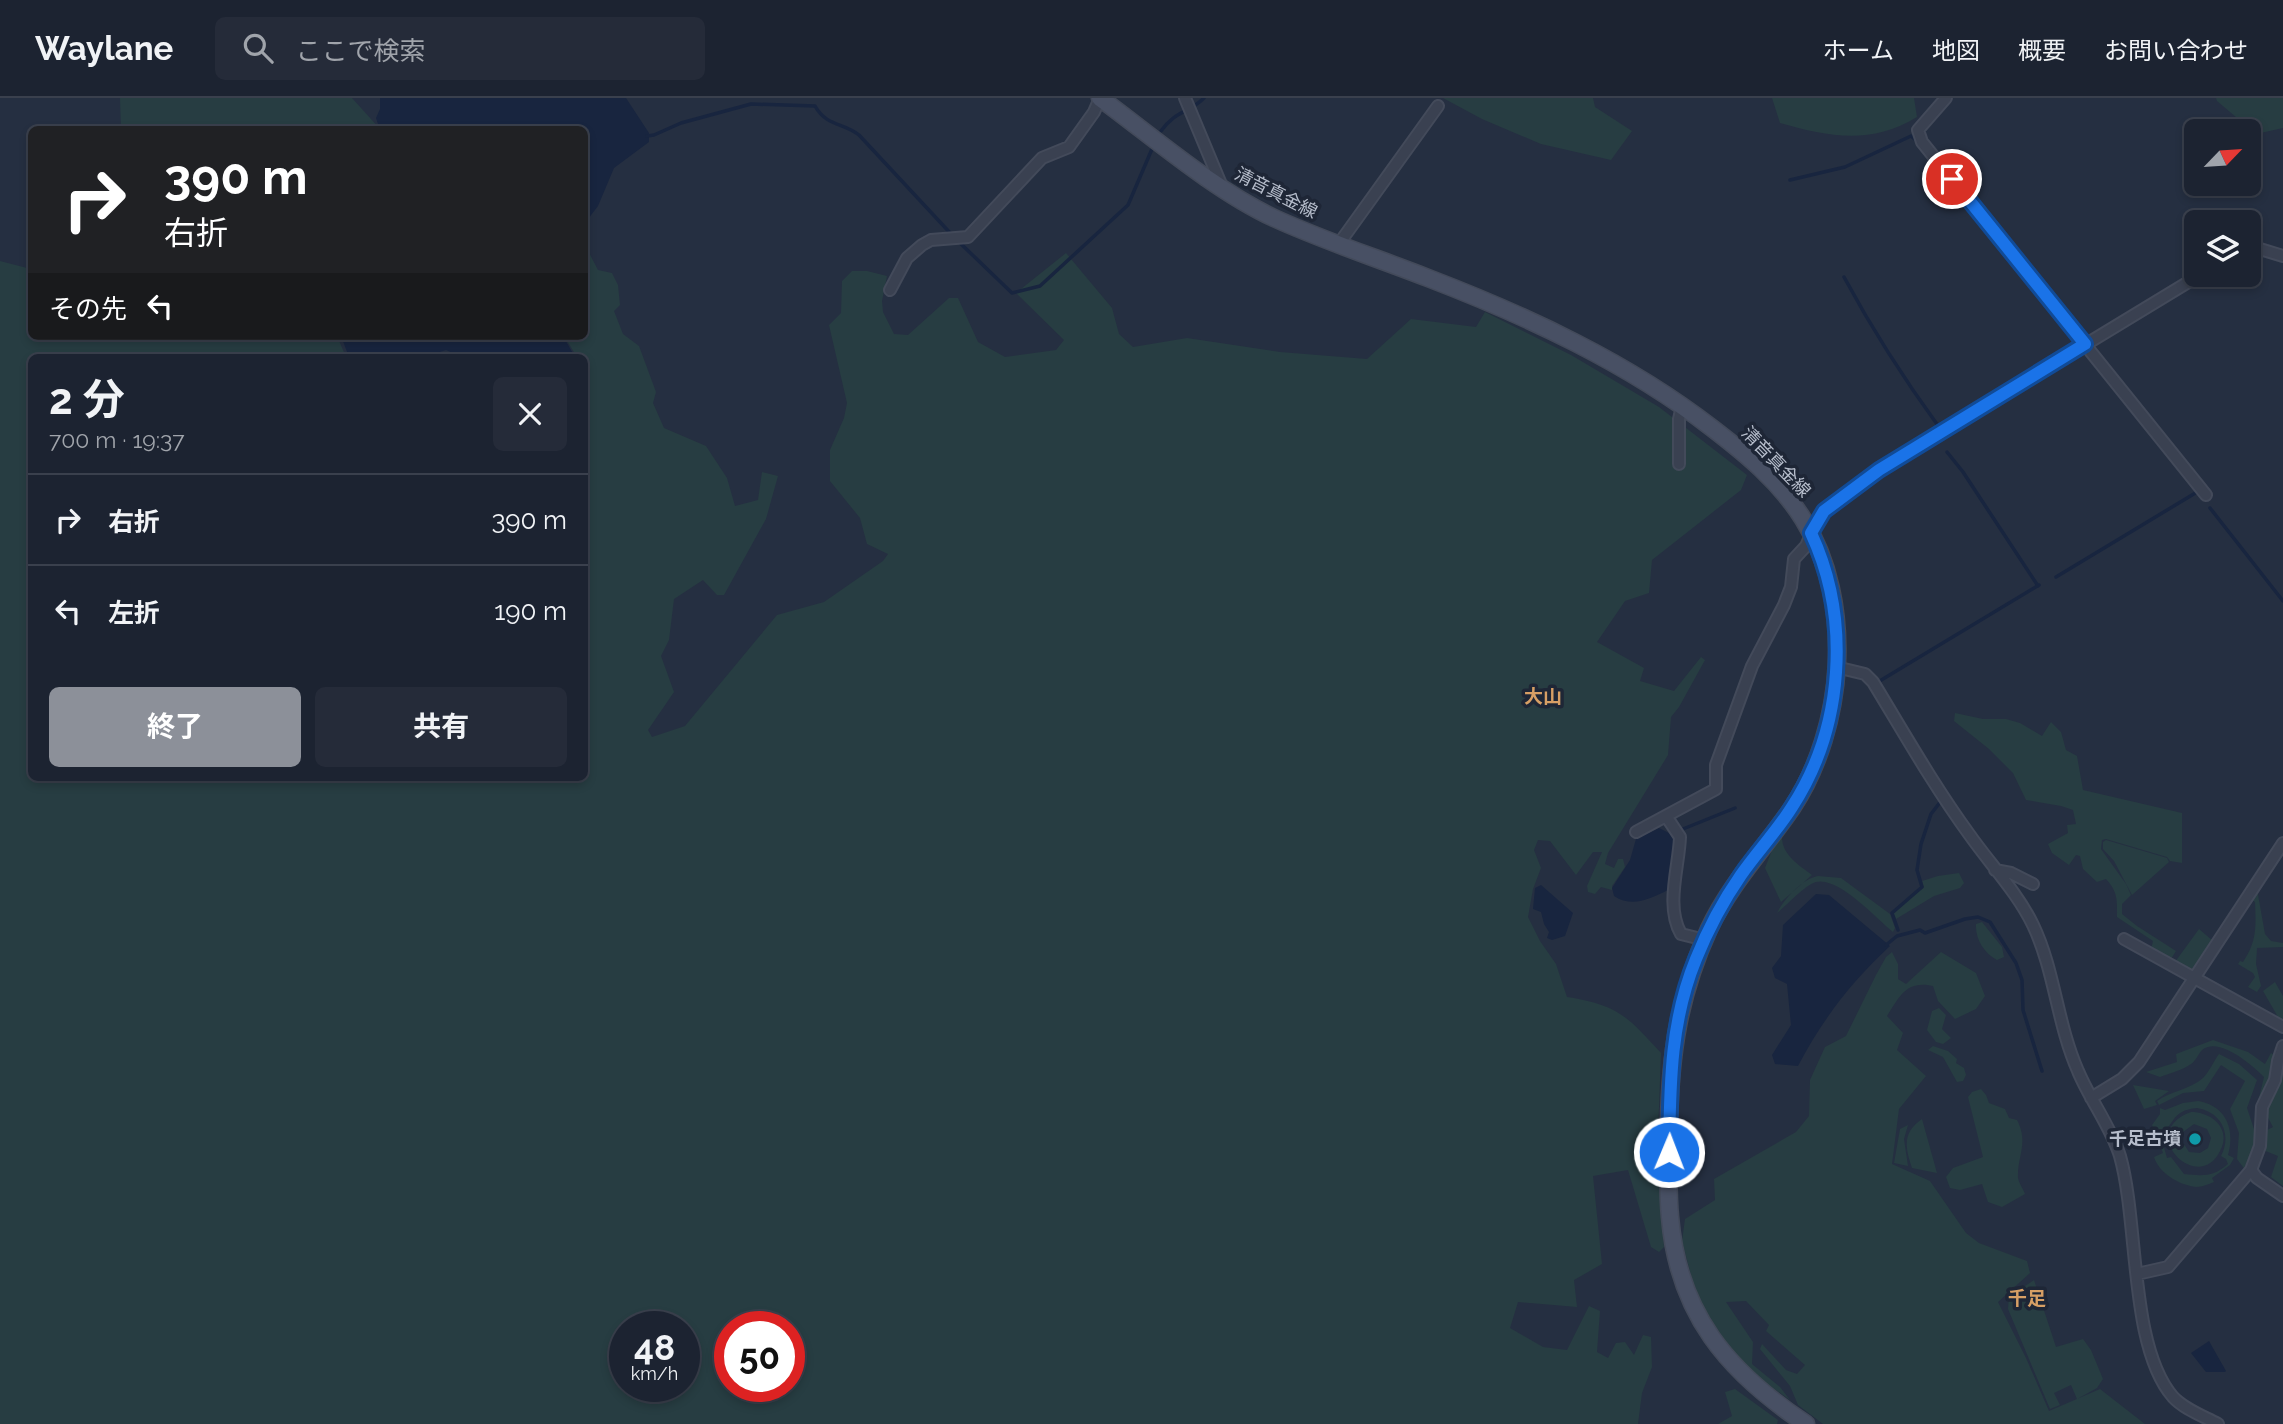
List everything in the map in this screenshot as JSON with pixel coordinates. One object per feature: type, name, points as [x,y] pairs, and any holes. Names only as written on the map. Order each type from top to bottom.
[{"type":"main road","name":"清音真金線","points":[[1100,98],[1223,189],[1273,218],[1517,316],[1657,387],[1755,464],[1790,502],[1811,533],[1826,568],[1836,619],[1836,667],[1830,716],[1819,753],[1804,787],[1724,902],[1705,940],[1683,997],[1670,1074],[1668,1178],[1674,1248],[1693,1307],[1723,1354],[1762,1393],[1806,1424]]},
{"type":"street","points":[[890,290],[906,258],[931,240],[968,237],[1042,158],[1069,147],[1094,112],[1100,98]]},
{"type":"street","points":[[1946,98],[1918,130],[1922,142],[2082,346],[2206,495]]},
{"type":"street","points":[[1189,104],[1223,189]]},
{"type":"street","points":[[1338,245],[1438,106]]},
{"type":"street","points":[[2261,249],[2283,256]]},
{"type":"street","points":[[1636,832],[1716,789],[1716,765],[1723,741],[1752,666],[1784,605],[1791,587],[1794,559],[1803,550],[1824,511],[1879,470],[2184,285]]},
{"type":"street","points":[[1679,464],[1679,419],[1682,406]]},
{"type":"street","points":[[1836,667],[1866,674],[1873,682],[1967,833],[2024,908],[2039,939],[2070,1049],[2120,1157],[2148,1342],[2166,1388],[2183,1405],[2218,1424]]},
{"type":"street","points":[[1666,816],[1678,831],[1679,857],[1673,901],[1677,927],[1681,934],[1705,940]]},
{"type":"street","points":[[2091,1098],[2133,1070],[2283,843]]},
{"type":"street","points":[[1995,870],[2011,873],[2033,884]]},
{"type":"street","points":[[2124,939],[2283,1027]]},
{"type":"street","points":[[2137,1274],[2168,1267],[2251,1170],[2260,1146],[2262,1107],[2275,1080],[2283,1046]]},
{"type":"street","points":[[2251,1170],[2257,1178],[2283,1196]]},
{"type":"green space","points":[[120,98],[352,98],[377,126],[121,126]]},
{"type":"green space","points":[[1443,98],[1593,98],[1595,107],[1632,131],[1611,160],[1541,144],[1482,119]]},
{"type":"green space","points":[[1772,98],[1914,98],[1917,117],[1883,132],[1833,135],[1780,123]]},
{"type":"green space","points":[[2216,98],[2283,98],[2283,128],[2261,133],[2261,119],[2238,119]]},
{"type":"green space","points":[[588,251],[598,270],[612,273],[618,285],[620,305],[614,311],[623,334],[639,346],[656,392],[653,403],[664,428],[706,446],[727,478],[735,506],[758,500],[762,472],[778,476],[766,519],[724,595],[717,595],[703,580],[674,599],[669,640],[661,656],[674,692],[648,730],[652,737],[685,726],[777,615],[824,602],[883,561],[888,554],[867,544],[860,518],[830,481],[830,450],[844,418],[847,403],[829,325],[841,313],[842,281],[852,271],[867,271],[887,276],[882,301],[883,312],[894,334],[908,335],[949,298],[958,298],[978,342],[1005,357],[1056,350],[1064,340],[1016,293],[1066,253],[1112,308],[1119,334],[1133,347],[1187,338],[1280,352],[1367,359],[1411,319],[1476,327],[1485,312],[1571,355],[1659,407],[1747,475],[1741,490],[1652,560],[1649,593],[1625,601],[1597,642],[1644,668],[1640,681],[1674,691],[1701,657],[1705,660],[1671,717],[1668,755],[1608,853],[1605,864],[1614,868],[1618,859],[1623,859],[1625,867],[1612,890],[1601,887],[1595,894],[1588,892],[1587,886],[1602,852],[1593,852],[1576,875],[1550,841],[1538,840],[1534,850],[1541,868],[1533,889],[1528,917],[1556,964],[1567,997],[1610,1008],[1630,1021],[1661,1053],[1658,1135],[1664,1247],[1659,1252],[1651,1247],[1628,1170],[1593,1176],[1602,1264],[1574,1280],[1577,1307],[1518,1302],[1510,1328],[1543,1347],[1567,1350],[1589,1306],[1600,1311],[1597,1352],[1608,1358],[1616,1343],[1625,1342],[1634,1355],[1643,1335],[1651,1337],[1652,1367],[1642,1393],[1638,1424],[0,1424],[0,261],[28,268],[28,340],[339,340],[345,354],[28,354],[28,781],[588,781],[588,354],[575,354],[566,340],[588,340]]},
{"type":"green space","points":[[1955,713],[1983,719],[2006,719],[2020,723],[2042,736],[2051,722],[2061,732],[2066,750],[2077,756],[2083,790],[2182,813],[2182,863],[2106,839],[2102,840],[2101,849],[2131,895],[2122,904],[2122,914],[2176,951],[2171,959],[2151,950],[2153,941],[2117,917],[2116,896],[2106,879],[2097,882],[2083,869],[2080,856],[2076,855],[2069,865],[2052,853],[2048,844],[2068,833],[2067,825],[2076,824],[2073,810],[2026,800],[2013,773],[1989,749],[1954,721]]},
{"type":"green space","points":[[1782,837],[1788,854],[1812,875],[1781,902],[1765,868],[1774,845]]},
{"type":"green space","points":[[2106,840],[2167,858],[2169,862],[2132,895],[2114,861],[2103,849],[2103,842]]},
{"type":"green space","points":[[1959,873],[1964,883],[1960,888],[1934,896],[1896,919],[1893,912],[1924,887],[1922,881]]},
{"type":"green space","points":[[1818,876],[1841,878],[1890,914],[1895,928],[1893,932],[1846,891],[1825,882],[1816,882],[1807,887],[1777,913],[1794,890]]},
{"type":"green space","points":[[2257,889],[2265,934],[2271,941],[2283,943],[2283,947],[2257,948],[2256,964],[2261,986],[2257,992],[2248,987],[2255,977],[2253,973],[2238,964],[2243,962],[2248,954],[2253,940],[2255,902],[2251,899]]},
{"type":"green space","points":[[1982,922],[2002,947],[2004,957],[1997,960],[1981,945],[1976,924]]},
{"type":"green space","points":[[2199,929],[2213,941],[2192,970],[2189,970],[2175,962]]},
{"type":"green space","points":[[1892,952],[1898,964],[1898,979],[1906,984],[1941,952],[1976,973],[1985,996],[1976,1009],[1955,1019],[1938,1001],[1933,986],[1916,985],[1905,991],[1887,1016],[1903,1033],[1897,1050],[1926,1076],[1899,1109],[1892,1164],[1930,1181],[1966,1233],[1979,1243],[2027,1261],[2030,1273],[1998,1302],[2049,1411],[2100,1389],[2145,1424],[1823,1424],[1798,1405],[1790,1386],[1760,1349],[1762,1344],[1786,1370],[1797,1374],[1805,1365],[1766,1331],[1769,1325],[1746,1301],[1726,1302],[1753,1342],[1752,1364],[1780,1387],[1790,1400],[1760,1379],[1735,1356],[1697,1298],[1682,1241],[1685,1219],[1715,1200],[1714,1179],[1796,1132],[1809,1116],[1810,1080],[1825,1047],[1846,1036],[1876,975]]},
{"type":"green space","points":[[2275,982],[2283,996],[2283,1020],[2278,1017],[2263,991]]},
{"type":"green space","points":[[1939,1008],[1946,1015],[1942,1029],[1951,1038],[1943,1044],[1936,1042],[1927,1030],[1932,1011]]},
{"type":"green space","points":[[2213,1040],[2248,1052],[2265,1064],[2271,1053],[2275,1056],[2257,1144],[2246,1171],[2237,1159],[2239,1133],[2230,1109],[2245,1081],[2221,1065],[2204,1091],[2183,1093],[2159,1105],[2157,1101],[2198,1082],[2219,1054],[2239,1064],[2257,1080],[2247,1108],[2255,1132],[2264,1077],[2235,1054],[2217,1047],[2202,1050],[2193,1063],[2160,1077],[2146,1072],[2177,1062],[2176,1054]]},
{"type":"green space","points":[[1933,1046],[1948,1051],[1957,1059],[1956,1063],[1964,1068],[1966,1075],[1963,1081],[1957,1082],[1943,1057],[1928,1050]]},
{"type":"green space","points":[[2283,1054],[2283,1186],[2271,1177],[2278,1156],[2263,1150],[2265,1126],[2267,1130],[2273,1127],[2266,1114],[2267,1104]]},
{"type":"green space","points":[[2133,1085],[2169,1091],[2155,1101],[2157,1105],[2144,1109]]},
{"type":"green space","points":[[1981,1089],[1989,1103],[2005,1109],[2009,1118],[2017,1120],[2022,1136],[2018,1178],[2025,1194],[2002,1207],[1988,1202],[1982,1184],[1960,1190],[1950,1188],[1946,1177],[1953,1168],[1983,1157],[1968,1097],[1972,1092]]},
{"type":"green space","points":[[2198,1101],[2216,1108],[2222,1114],[2229,1128],[2228,1155],[2234,1158],[2230,1165],[2212,1178],[2214,1182],[2196,1187],[2171,1177],[2160,1168],[2154,1157],[2163,1153],[2152,1125],[2160,1114],[2160,1108],[2165,1110]],"holes":[[[2197,1108],[2206,1110],[2218,1119],[2225,1133],[2221,1156],[2228,1164],[2208,1175],[2184,1174],[2171,1157],[2167,1158],[2160,1133],[2182,1112]]]},
{"type":"green space","points":[[2191,1112],[2206,1115],[2218,1123],[2222,1129],[2223,1143],[2210,1163],[2198,1167],[2186,1164],[2176,1156],[2170,1145],[2169,1133],[2175,1121]],"holes":[[[2194,1124],[2207,1129],[2211,1138],[2208,1148],[2200,1153],[2189,1152],[2182,1141],[2183,1132]]]},
{"type":"green space","points":[[1922,1119],[1937,1173],[1912,1168],[1907,1147],[1908,1135]]},
{"type":"green space","points":[[1908,1125],[1904,1139],[1908,1166],[1894,1163],[1900,1129]]},
{"type":"green space","points":[[2034,1280],[2056,1347],[2083,1339],[2091,1350],[2103,1379],[2097,1388],[2077,1399],[2071,1385],[2054,1393],[2060,1405],[2050,1409],[2008,1309],[2009,1297]]},
{"type":"green space","points":[[1735,1389],[1778,1420],[1777,1424],[1718,1424],[1732,1416],[1725,1392]]},
{"type":"water","points":[[380,98],[626,98],[649,133],[649,142],[614,168],[598,206],[588,219],[588,126],[386,126],[378,124],[376,118],[380,109]]},
{"type":"water","points":[[343,340],[565,340],[573,354],[455,354],[446,350],[433,354],[348,354]]},
{"type":"water","points":[[1659,828],[1671,834],[1674,839],[1668,890],[1634,902],[1614,896],[1612,888],[1630,860],[1636,839]]},
{"type":"water","points":[[1541,885],[1573,913],[1565,936],[1552,940],[1547,938],[1549,932],[1541,912],[1533,909],[1535,888]]},
{"type":"water","points":[[1816,894],[1829,895],[1890,946],[1839,1002],[1798,1066],[1775,1064],[1772,1055],[1791,1025],[1787,984],[1775,978],[1772,968],[1781,956],[1783,925]]},
{"type":"water","points":[[2209,1341],[2225,1372],[2206,1372],[2191,1353]]},
{"type":"waterway","points":[[1161,131],[1177,115],[1204,98]]},
{"type":"waterway","points":[[647,136],[681,123],[751,104],[815,106],[825,118],[859,135],[953,236]]},
{"type":"waterway","points":[[1790,180],[1845,167],[1911,136],[1917,141]]},
{"type":"waterway","points":[[959,242],[1012,293],[1040,286],[1128,205],[1152,149]]},
{"type":"waterway","points":[[1844,277],[1889,354],[1939,427]]},
{"type":"waterway","points":[[1947,452],[2038,586]]},
{"type":"waterway","points":[[2056,577],[2197,492]]},
{"type":"waterway","points":[[2210,508],[2283,601]]},
{"type":"waterway","points":[[1878,682],[2039,585]]},
{"type":"waterway","points":[[1898,930],[1892,913],[1922,887],[1917,870],[1921,844],[1931,814],[1941,801]]},
{"type":"waterway","points":[[1678,831],[1735,808]]},
{"type":"waterway","points":[[1886,945],[1897,936],[1920,930],[1925,933],[1965,919],[1978,917],[1990,922],[2016,963],[2022,980],[2023,1010],[2042,1071]]},
{"type":"place","name":"千足古墳","points":[[2195,1139]]},
{"type":"district","name":"大山","points":[[1543,696]]},
{"type":"district","name":"千足","points":[[2027,1298]]},
{"type":"route","points":[[1669,1152],[1670,1074],[1675,1035],[1683,997],[1696,959],[1724,902],[1804,787],[1815,765],[1830,716],[1836,667],[1836,619],[1830,582],[1811,533],[1816,521],[1824,511],[1879,470],[2085,344],[1952,179]]}]
